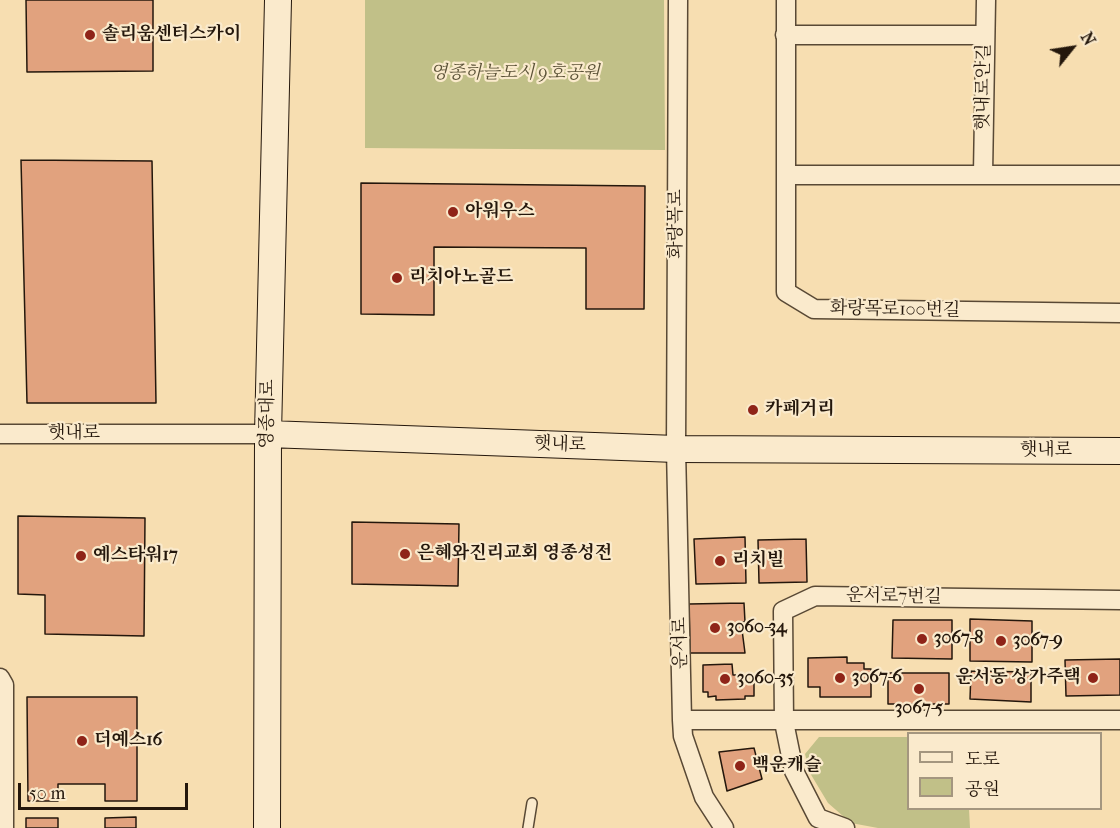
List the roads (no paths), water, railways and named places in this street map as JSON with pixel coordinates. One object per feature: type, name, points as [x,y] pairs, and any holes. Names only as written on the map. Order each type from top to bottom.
[{"type":"main road","name":"영종대로","points":[[267,828],[268,434],[278,0]]},
{"type":"main road","name":"햇내로","points":[[268,434],[676,449],[1120,451]]},
{"type":"street","name":"화랑목로","points":[[676,449],[678,0]]},
{"type":"street","name":"화랑목로100번길","points":[[786,0],[786,292],[814,309],[1120,313]]},
{"type":"street","name":"햇내로안길","points":[[983,174],[986,0]]},
{"type":"street","points":[[785,35],[984,35]]},
{"type":"street","points":[[787,175],[1120,175]]},
{"type":"street","name":"햇내로","points":[[0,434],[268,434]]},
{"type":"street","name":"운서로","points":[[676,449],[684,736],[704,797],[724,828]]},
{"type":"street","name":"운서로7번길","points":[[845,828],[818,818],[794,771],[784,722],[783,611],[815,596],[1120,600]]},
{"type":"street","points":[[0,678],[4,685],[4,828]]},
{"type":"street","points":[[682,720],[784,722],[1120,720]]},
{"type":"lane","points":[[528,828],[532,803]]},
{"type":"place","name":"솔리움센터스카이","points":[[90,35]]},
{"type":"place","name":"아워우스","points":[[453,212]]},
{"type":"place","name":"리치아노골드","points":[[397,278]]},
{"type":"place","name":"카페거리","points":[[753,410]]},
{"type":"place","name":"은혜와진리교회 영종성전","points":[[405,554]]},
{"type":"place","name":"예스타워17","points":[[81,556]]},
{"type":"place","name":"리치빌","points":[[720,561]]},
{"type":"place","name":"3060-34","points":[[715,628]]},
{"type":"place","name":"3067-8","points":[[922,639]]},
{"type":"place","name":"3067-9","points":[[1001,641]]},
{"type":"place","name":"3067-6","points":[[840,678]]},
{"type":"place","name":"운서동 상가주택","points":[[1093,678]]},
{"type":"place","name":"3060-35","points":[[725,679]]},
{"type":"place","name":"3067-5","points":[[919,689]]},
{"type":"place","name":"더예스16","points":[[82,741]]},
{"type":"place","name":"백운캐슬","points":[[740,766]]},
{"type":"park label","name":"영종하늘도시 9호공원","points":[[515,74]]}]
